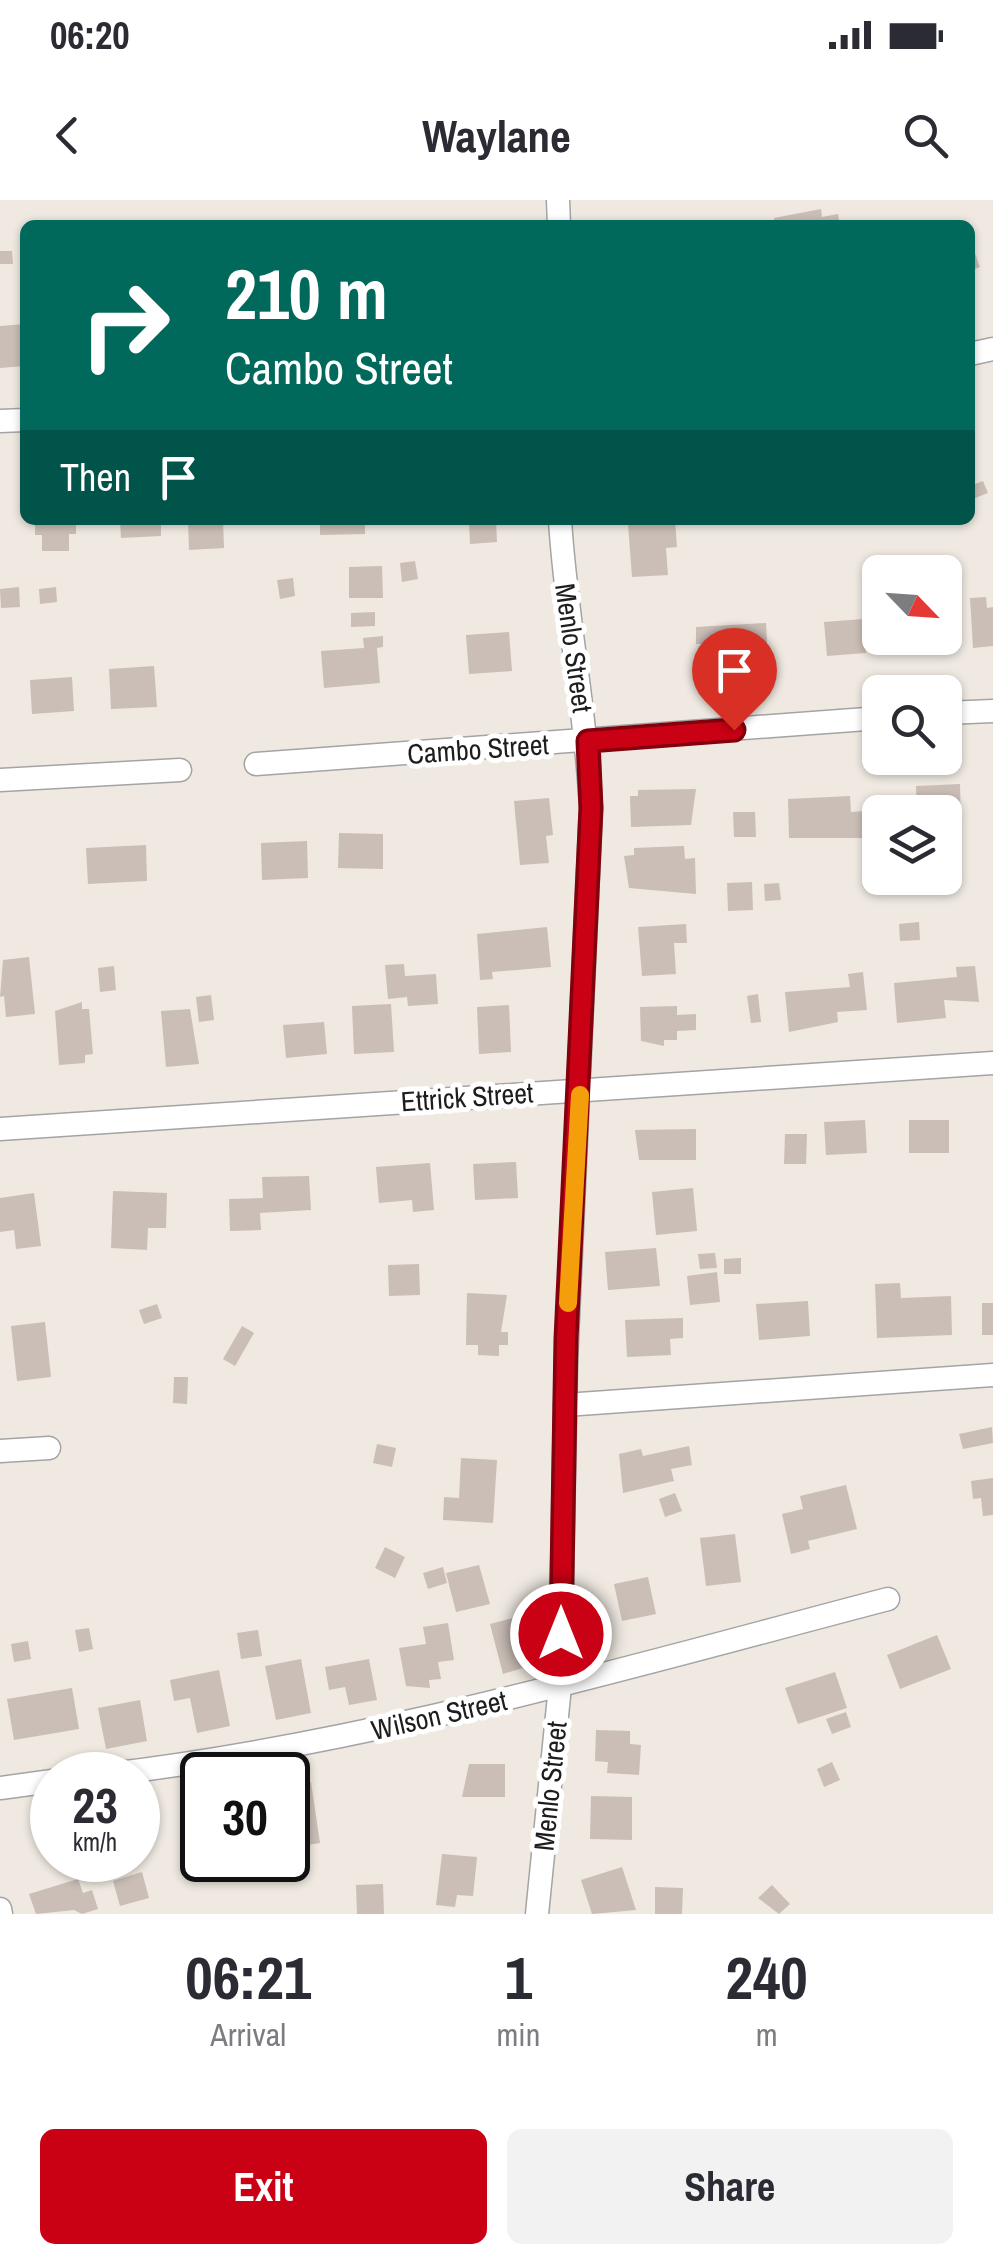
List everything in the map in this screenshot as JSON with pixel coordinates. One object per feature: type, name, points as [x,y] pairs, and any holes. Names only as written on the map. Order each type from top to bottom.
[{"type":"street","name":"Menlo Street","points":[[536,1914],[560,1686],[564,1404],[591,808],[588,741],[568,613],[560,525]]},
{"type":"street","points":[[962,712],[993,710]]},
{"type":"street","name":"Cambo Street","points":[[256,764],[862,719]]},
{"type":"street","points":[[0,780],[180,770]]},
{"type":"street","name":"Ettrick Street","points":[[0,1129],[993,1063]]},
{"type":"street","points":[[564,1404],[993,1375]]},
{"type":"street","points":[[0,1450],[50,1448]]},
{"type":"street","name":"Wilson Street","points":[[160,1766],[328,1740],[560,1686],[888,1599]]},
{"type":"street","points":[[0,1788],[30,1784]]},
{"type":"building","points":[[821,209],[822,217],[838,214],[839,220],[774,220]]},
{"type":"building","points":[[0,251],[12,251],[13,264],[0,264]]},
{"type":"building","points":[[20,324],[20,366],[0,368],[0,326]]},
{"type":"building","points":[[983,481],[988,493],[975,498],[975,484]]},
{"type":"building","points":[[35,525],[76,525],[76,534],[69,534],[69,551],[42,551],[42,535],[35,535]]},
{"type":"building","points":[[120,525],[161,525],[161,536],[121,538]]},
{"type":"building","points":[[188,525],[223,525],[224,548],[189,550]]},
{"type":"building","points":[[320,525],[365,525],[365,534],[320,535]]},
{"type":"building","points":[[469,525],[496,525],[497,542],[470,544]]},
{"type":"building","points":[[628,525],[675,525],[677,547],[666,548],[668,575],[632,577]]},
{"type":"building","points":[[415,561],[418,579],[402,582],[400,563]]},
{"type":"building","points":[[382,566],[383,598],[349,598],[349,567]]},
{"type":"building","points":[[293,578],[295,596],[280,599],[277,580]]},
{"type":"building","points":[[19,587],[20,607],[1,608],[0,589]]},
{"type":"building","points":[[56,587],[57,602],[40,604],[39,589]]},
{"type":"building","points":[[986,597],[987,608],[993,607],[993,646],[973,648],[970,598]]},
{"type":"building","points":[[375,612],[375,626],[351,627],[351,613]]},
{"type":"building","points":[[862,619],[862,653],[827,656],[824,622]]},
{"type":"building","points":[[766,623],[768,660],[747,660],[748,673],[723,674],[722,666],[712,666],[711,644],[696,644],[696,627]]},
{"type":"building","points":[[509,632],[512,671],[469,674],[466,635]]},
{"type":"building","points":[[383,636],[383,647],[377,648],[380,683],[324,688],[321,651],[364,648],[363,638]]},
{"type":"building","points":[[154,666],[157,707],[111,709],[109,669]]},
{"type":"building","points":[[72,677],[74,711],[32,714],[30,680]]},
{"type":"building","points":[[960,784],[960,795],[916,795],[916,786]]},
{"type":"building","points":[[696,789],[691,825],[631,827],[630,796],[638,796],[638,790]]},
{"type":"building","points":[[850,796],[851,812],[862,811],[862,838],[789,838],[788,799]]},
{"type":"building","points":[[549,798],[553,835],[546,836],[549,863],[520,865],[514,801]]},
{"type":"building","points":[[733,812],[755,812],[756,837],[734,837]]},
{"type":"building","points":[[339,833],[383,834],[383,869],[338,868]]},
{"type":"building","points":[[307,841],[308,878],[262,880],[261,843]]},
{"type":"building","points":[[146,845],[147,881],[88,884],[86,848]]},
{"type":"building","points":[[684,846],[685,859],[695,858],[696,894],[629,888],[624,856],[634,855],[634,848]]},
{"type":"building","points":[[752,882],[753,910],[728,911],[727,883]]},
{"type":"building","points":[[779,883],[781,900],[765,901],[764,884]]},
{"type":"building","points":[[919,922],[920,940],[900,941],[899,924]]},
{"type":"building","points":[[686,924],[687,943],[674,943],[676,974],[642,976],[638,927]]},
{"type":"building","points":[[547,927],[551,967],[492,972],[493,979],[480,980],[477,934]]},
{"type":"building","points":[[29,957],[35,1014],[6,1017],[4,996],[0,997],[3,960]]},
{"type":"building","points":[[404,964],[405,976],[436,974],[438,1004],[408,1006],[407,997],[388,999],[385,965]]},
{"type":"building","points":[[114,966],[116,990],[100,992],[98,968]]},
{"type":"building","points":[[975,966],[979,1002],[944,1000],[946,1018],[897,1023],[894,983],[957,977],[956,967]]},
{"type":"building","points":[[863,972],[867,1010],[837,1012],[838,1022],[789,1032],[785,992],[850,987],[848,974]]},
{"type":"building","points":[[758,994],[761,1022],[751,1023],[747,996]]},
{"type":"building","points":[[211,995],[214,1020],[199,1022],[196,997]]},
{"type":"building","points":[[82,1002],[82,1009],[89,1009],[93,1054],[85,1055],[85,1063],[59,1065],[55,1011]]},
{"type":"building","points":[[391,1004],[394,1052],[354,1054],[352,1006]]},
{"type":"building","points":[[509,1005],[511,1052],[479,1054],[477,1007]]},
{"type":"building","points":[[677,1006],[677,1015],[696,1014],[696,1030],[677,1031],[677,1040],[664,1040],[664,1046],[641,1041],[640,1007]]},
{"type":"building","points":[[190,1009],[199,1064],[166,1067],[161,1011]]},
{"type":"building","points":[[324,1022],[327,1054],[286,1058],[283,1025]]},
{"type":"building","points":[[865,1120],[867,1153],[826,1155],[824,1122]]},
{"type":"building","points":[[909,1120],[949,1120],[949,1153],[909,1153]]},
{"type":"building","points":[[696,1129],[696,1160],[639,1160],[635,1130]]},
{"type":"building","points":[[785,1134],[807,1134],[806,1164],[784,1164]]},
{"type":"building","points":[[516,1162],[518,1198],[475,1200],[473,1164]]},
{"type":"building","points":[[430,1163],[434,1210],[413,1212],[412,1200],[379,1203],[376,1167]]},
{"type":"building","points":[[309,1176],[311,1210],[260,1213],[261,1230],[230,1231],[229,1199],[263,1198],[262,1177]]},
{"type":"building","points":[[693,1188],[697,1231],[656,1235],[652,1192]]},
{"type":"building","points":[[113,1191],[167,1193],[166,1228],[148,1228],[147,1250],[111,1248]]},
{"type":"building","points":[[34,1193],[41,1246],[16,1249],[14,1230],[0,1232],[0,1198]]},
{"type":"building","points":[[656,1248],[660,1286],[608,1290],[605,1252]]},
{"type":"building","points":[[715,1253],[717,1268],[700,1269],[698,1254]]},
{"type":"building","points":[[741,1258],[741,1274],[724,1274],[724,1259]]},
{"type":"building","points":[[419,1264],[420,1295],[389,1296],[388,1265]]},
{"type":"building","points":[[717,1272],[720,1302],[690,1305],[687,1276]]},
{"type":"building","points":[[900,1283],[901,1298],[951,1296],[952,1335],[877,1338],[875,1284]]},
{"type":"building","points":[[467,1293],[507,1295],[501,1332],[508,1332],[508,1345],[499,1345],[499,1356],[478,1355],[478,1345],[466,1345]]},
{"type":"building","points":[[808,1301],[810,1336],[759,1340],[756,1304]]},
{"type":"building","points":[[982,1303],[993,1303],[993,1335],[982,1335]]},
{"type":"building","points":[[157,1304],[162,1318],[144,1324],[139,1310]]},
{"type":"building","points":[[683,1318],[683,1338],[670,1339],[671,1355],[627,1357],[625,1320]]},
{"type":"building","points":[[45,1322],[51,1377],[17,1381],[11,1326]]},
{"type":"building","points":[[242,1326],[254,1333],[235,1366],[223,1359]]},
{"type":"building","points":[[174,1377],[188,1377],[187,1404],[173,1403]]},
{"type":"building","points":[[992,1427],[993,1443],[963,1449],[959,1434]]},
{"type":"building","points":[[377,1444],[396,1448],[392,1467],[373,1463]]},
{"type":"building","points":[[689,1446],[692,1465],[671,1469],[674,1481],[623,1493],[619,1454],[641,1449],[643,1456]]},
{"type":"building","points":[[461,1458],[497,1460],[493,1523],[443,1520],[444,1497],[459,1498]]},
{"type":"building","points":[[993,1478],[993,1515],[983,1516],[981,1498],[973,1499],[971,1481]]},
{"type":"building","points":[[846,1485],[857,1529],[808,1541],[810,1549],[791,1554],[782,1514],[803,1509],[800,1496]]},
{"type":"building","points":[[675,1493],[682,1511],[665,1517],[659,1499]]},
{"type":"building","points":[[735,1534],[741,1582],[706,1586],[700,1538]]},
{"type":"building","points":[[385,1547],[405,1557],[395,1578],[375,1568]]},
{"type":"building","points":[[479,1565],[490,1604],[456,1612],[446,1573]]},
{"type":"building","points":[[443,1567],[447,1583],[428,1589],[423,1573]]},
{"type":"building","points":[[648,1577],[656,1614],[622,1621],[614,1584]]},
{"type":"building","points":[[521,1616],[530,1652],[525,1653],[529,1666],[503,1674],[490,1624]]},
{"type":"building","points":[[448,1623],[454,1660],[438,1662],[441,1679],[429,1680],[430,1688],[406,1686],[399,1648],[426,1644],[423,1627]]},
{"type":"building","points":[[89,1628],[93,1649],[79,1652],[75,1630]]},
{"type":"building","points":[[258,1630],[262,1656],[241,1659],[237,1633]]},
{"type":"building","points":[[937,1635],[951,1669],[900,1689],[887,1655]]},
{"type":"building","points":[[28,1641],[31,1659],[14,1662],[11,1644]]},
{"type":"building","points":[[301,1659],[311,1713],[276,1720],[265,1666]]},
{"type":"building","points":[[369,1659],[377,1700],[349,1705],[345,1687],[329,1690],[325,1667]]},
{"type":"building","points":[[219,1670],[230,1726],[197,1733],[190,1698],[174,1701],[170,1680]]},
{"type":"building","points":[[835,1672],[847,1708],[798,1724],[785,1688]]},
{"type":"building","points":[[72,1688],[79,1729],[14,1740],[7,1699]]},
{"type":"building","points":[[140,1700],[147,1741],[106,1749],[98,1708]]},
{"type":"building","points":[[846,1712],[851,1727],[832,1734],[826,1719]]},
{"type":"building","points":[[596,1730],[630,1731],[630,1744],[641,1745],[639,1775],[607,1773],[608,1762],[595,1761]]},
{"type":"building","points":[[832,1762],[840,1780],[824,1787],[817,1769]]},
{"type":"building","points":[[469,1764],[505,1764],[505,1797],[462,1797]]},
{"type":"building","points":[[310,1782],[320,1843],[310,1845]]},
{"type":"building","points":[[591,1796],[632,1797],[632,1840],[590,1839]]},
{"type":"building","points":[[442,1854],[477,1857],[473,1896],[457,1895],[455,1907],[436,1905]]},
{"type":"building","points":[[622,1867],[636,1910],[592,1914],[581,1880]]},
{"type":"building","points":[[79,1882],[83,1893],[92,1890],[98,1909],[82,1914],[74,1910],[36,1914],[29,1894]]},
{"type":"building","points":[[113,1882],[145,1882],[149,1898],[120,1906]]},
{"type":"building","points":[[383,1884],[384,1914],[357,1914],[356,1885]]},
{"type":"building","points":[[772,1885],[790,1904],[779,1914],[758,1898]]},
{"type":"building","points":[[655,1887],[683,1888],[682,1914],[655,1914]]},
{"type":"slow traffic","points":[[568,1303],[580,1095]]},
{"type":"route","points":[[561,1634],[566,1339],[581,1090],[591,808],[588,741],[734,730]]}]
